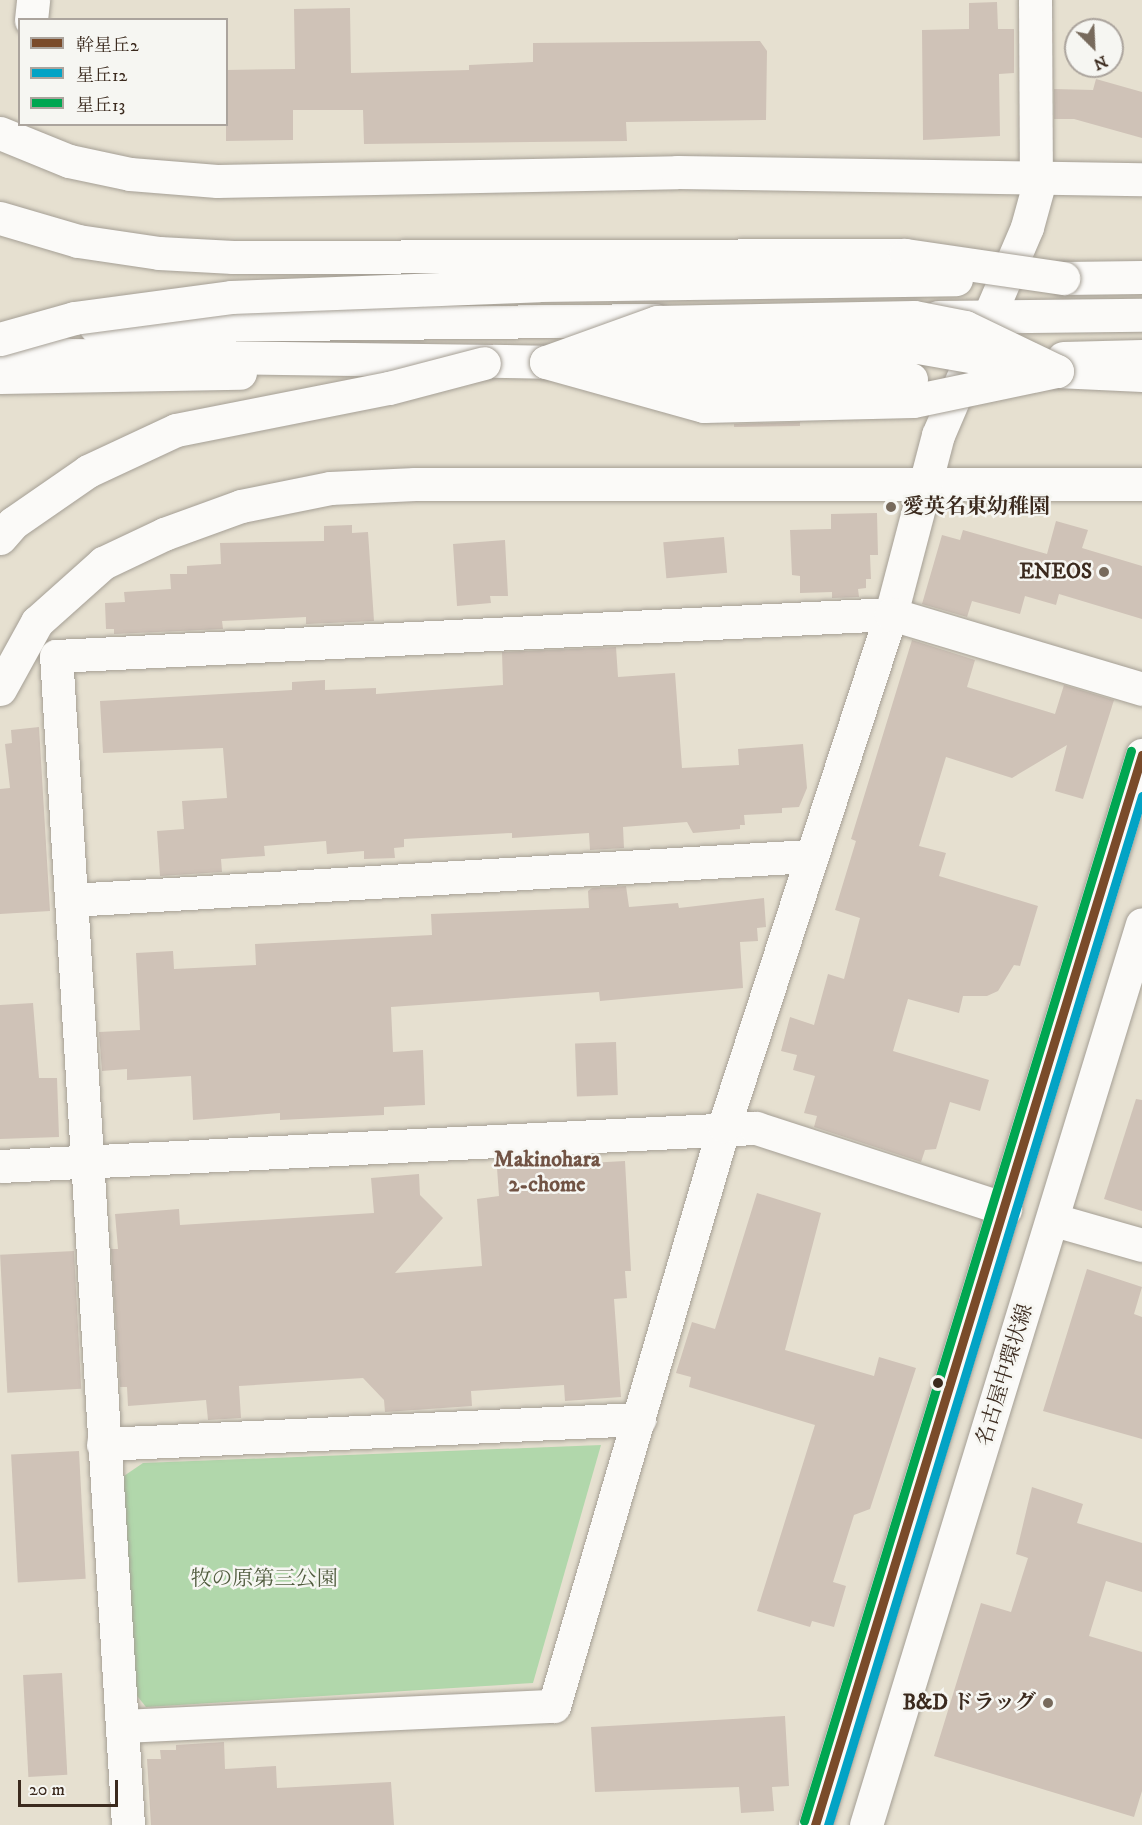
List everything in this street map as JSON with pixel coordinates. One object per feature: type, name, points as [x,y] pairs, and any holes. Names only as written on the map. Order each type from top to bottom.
[{"type":"main road","points":[[31,18],[33,0]]},
{"type":"main road","points":[[123,1726],[554,1706],[724,1126],[809,856],[891,614],[938,435],[1027,227],[1039,176],[1035,0]]},
{"type":"main road","points":[[14,134],[69,161],[130,174],[218,181],[677,172],[1142,179]]},
{"type":"main road","points":[[0,218],[78,241],[159,254],[234,257],[905,255],[1063,278]]},
{"type":"main road","points":[[0,339],[74,318],[231,297],[539,285],[1142,277]]},
{"type":"main road","points":[[0,327],[1142,315]]},
{"type":"main road","points":[[0,346],[71,355],[484,363],[546,362],[661,351],[918,347],[1057,371],[1142,375]]},
{"type":"main road","points":[[0,377],[1142,356]]},
{"type":"main road","points":[[546,362],[704,406],[913,401],[1057,371]]},
{"type":"main road","points":[[0,538],[13,524],[88,471],[176,430],[389,388],[484,363]]},
{"type":"main road","points":[[0,689],[33,630],[102,564],[241,506],[330,488],[415,484],[1142,484]]},
{"type":"main road","points":[[56,656],[891,614],[1142,689]]},
{"type":"main road","points":[[33,630],[56,656],[128,1825]]},
{"type":"main road","points":[[815,1825],[1142,755]]},
{"type":"main road","points":[[71,900],[809,856]]},
{"type":"main road","name":"名古屋中環状線","points":[[866,1825],[1054,1220],[1142,924]]},
{"type":"main road","points":[[0,1166],[724,1126],[756,1128],[1005,1209]]},
{"type":"main road","points":[[1054,1220],[1142,1245]]},
{"type":"main road","points":[[103,1444],[639,1419]]},
{"type":"green space","name":"牧の原第三公園","points":[[601,1445],[533,1683],[146,1707],[134,1692],[121,1478],[143,1463]]},
{"type":"building","points":[[997,2],[998,29],[1014,29],[1014,73],[999,74],[1000,136],[923,140],[922,30],[969,29],[969,3]]},
{"type":"building","points":[[350,8],[351,73],[469,70],[469,65],[533,62],[533,43],[760,41],[767,51],[766,120],[626,122],[627,141],[364,144],[363,110],[293,110],[293,140],[226,141],[228,70],[295,69],[294,9]]},
{"type":"building","points":[[1096,79],[1142,92],[1142,138],[1074,119],[1054,119],[1054,89],[1093,90]]},
{"type":"building","points":[[800,422],[800,426],[734,427],[734,424]]},
{"type":"building","points":[[877,513],[878,555],[870,555],[871,579],[866,579],[866,588],[858,589],[859,597],[832,598],[832,592],[800,593],[800,576],[792,575],[790,530],[831,529],[831,514]]},
{"type":"building","points":[[1056,521],[1088,530],[1082,548],[1142,566],[1142,619],[1059,594],[1056,605],[1025,596],[1020,614],[972,601],[967,617],[922,604],[942,535],[960,540],[963,530],[1047,554]]},
{"type":"building","points":[[352,525],[352,533],[368,532],[374,621],[306,624],[306,617],[222,621],[223,629],[114,634],[114,629],[106,629],[105,603],[125,602],[124,592],[171,589],[170,574],[187,574],[187,566],[221,564],[220,543],[324,541],[324,526]]},
{"type":"building","points":[[724,537],[727,573],[666,578],[663,542]]},
{"type":"building","points":[[505,540],[508,596],[490,596],[491,603],[457,606],[453,544]]},
{"type":"building","points":[[912,640],[975,660],[967,687],[1055,714],[1064,685],[1114,700],[1083,799],[1055,791],[1067,745],[1012,778],[946,757],[919,846],[946,853],[939,876],[1038,906],[1020,966],[1014,965],[998,991],[987,996],[963,996],[959,1013],[908,999],[893,1051],[989,1080],[980,1111],[950,1102],[936,1149],[925,1150],[921,1162],[814,1127],[817,1116],[804,1113],[815,1076],[793,1070],[797,1055],[781,1051],[790,1017],[814,1025],[828,974],[844,979],[860,918],[835,910],[856,841],[851,839]]},
{"type":"building","points":[[616,647],[618,677],[675,673],[682,768],[739,765],[738,749],[803,744],[807,788],[799,807],[782,808],[782,813],[744,815],[745,825],[740,825],[740,829],[693,833],[687,822],[623,827],[624,848],[590,850],[589,833],[512,838],[512,833],[404,839],[404,847],[394,848],[395,858],[364,859],[364,851],[327,854],[326,841],[264,846],[265,856],[221,859],[222,872],[160,876],[157,831],[184,829],[182,801],[227,798],[223,748],[103,753],[100,701],[292,690],[292,682],[325,680],[325,690],[376,688],[376,694],[503,685],[502,652]]},
{"type":"building","points":[[39,727],[50,911],[0,914],[0,789],[10,788],[5,744],[12,743],[11,730]]},
{"type":"building","points":[[626,886],[629,907],[678,903],[679,908],[764,898],[766,927],[757,928],[758,941],[740,942],[743,988],[600,1001],[599,992],[391,1007],[393,1052],[423,1050],[425,1105],[384,1107],[384,1115],[280,1120],[280,1113],[193,1120],[191,1076],[127,1080],[127,1069],[102,1071],[99,1032],[140,1030],[136,953],[173,951],[174,969],[256,965],[255,944],[432,935],[431,914],[589,908],[588,891],[592,888]]},
{"type":"building","points":[[33,1003],[39,1078],[57,1078],[59,1137],[0,1139],[0,1005]]},
{"type":"building","points":[[616,1042],[618,1095],[577,1096],[575,1043]]},
{"type":"building","points":[[1136,1099],[1142,1100],[1142,1211],[1104,1199]]},
{"type":"building","points":[[625,1161],[631,1271],[625,1271],[627,1298],[614,1299],[621,1397],[565,1401],[564,1385],[471,1391],[472,1406],[385,1412],[384,1400],[363,1378],[239,1386],[241,1418],[208,1420],[206,1400],[128,1406],[127,1387],[120,1387],[111,1249],[118,1249],[115,1214],[179,1209],[180,1225],[374,1213],[371,1178],[419,1174],[420,1195],[443,1218],[395,1273],[482,1266],[477,1199],[499,1196],[497,1168]]},
{"type":"building","points":[[757,1193],[821,1213],[785,1350],[874,1376],[879,1357],[916,1368],[870,1509],[854,1515],[833,1582],[846,1586],[834,1627],[812,1621],[810,1627],[757,1611],[815,1425],[689,1387],[691,1377],[676,1373],[692,1322],[715,1329]]},
{"type":"building","points":[[74,1251],[81,1389],[7,1393],[0,1255]]},
{"type":"building","points":[[1087,1269],[1142,1287],[1134,1314],[1142,1317],[1142,1439],[1043,1411]]},
{"type":"building","points":[[79,1451],[86,1579],[18,1582],[11,1455]]},
{"type":"building","points":[[1032,1487],[1083,1504],[1077,1523],[1142,1543],[1142,1592],[1106,1581],[1089,1636],[1142,1652],[1142,1791],[1134,1817],[934,1756],[981,1603],[1011,1612],[1028,1558],[1016,1554]]},
{"type":"building","points":[[62,1673],[67,1775],[28,1777],[23,1675]]},
{"type":"building","points":[[785,1716],[789,1786],[772,1787],[774,1811],[741,1813],[739,1787],[595,1792],[591,1727]]},
{"type":"building","points":[[224,1742],[225,1769],[276,1766],[277,1788],[391,1782],[394,1825],[151,1825],[147,1759],[161,1759],[160,1750],[176,1750],[176,1745]]},
{"type":"transit line","name":"星丘13","points":[[804,1821],[1131,751]]},
{"type":"transit line","name":"幹星丘2","points":[[815,1825],[1142,755]]},
{"type":"transit line","name":"星丘12","points":[[828,1825],[1142,796]]},
{"type":"place","name":"愛英名東幼稚園","points":[[891,507]]},
{"type":"place","name":"ENEOS","points":[[1104,572]]},
{"type":"place","name":"B&D ドラッグ","points":[[1048,1703]]},
{"type":"district","name":"Makinohara 2-chome","points":[[547,1172]]}]
